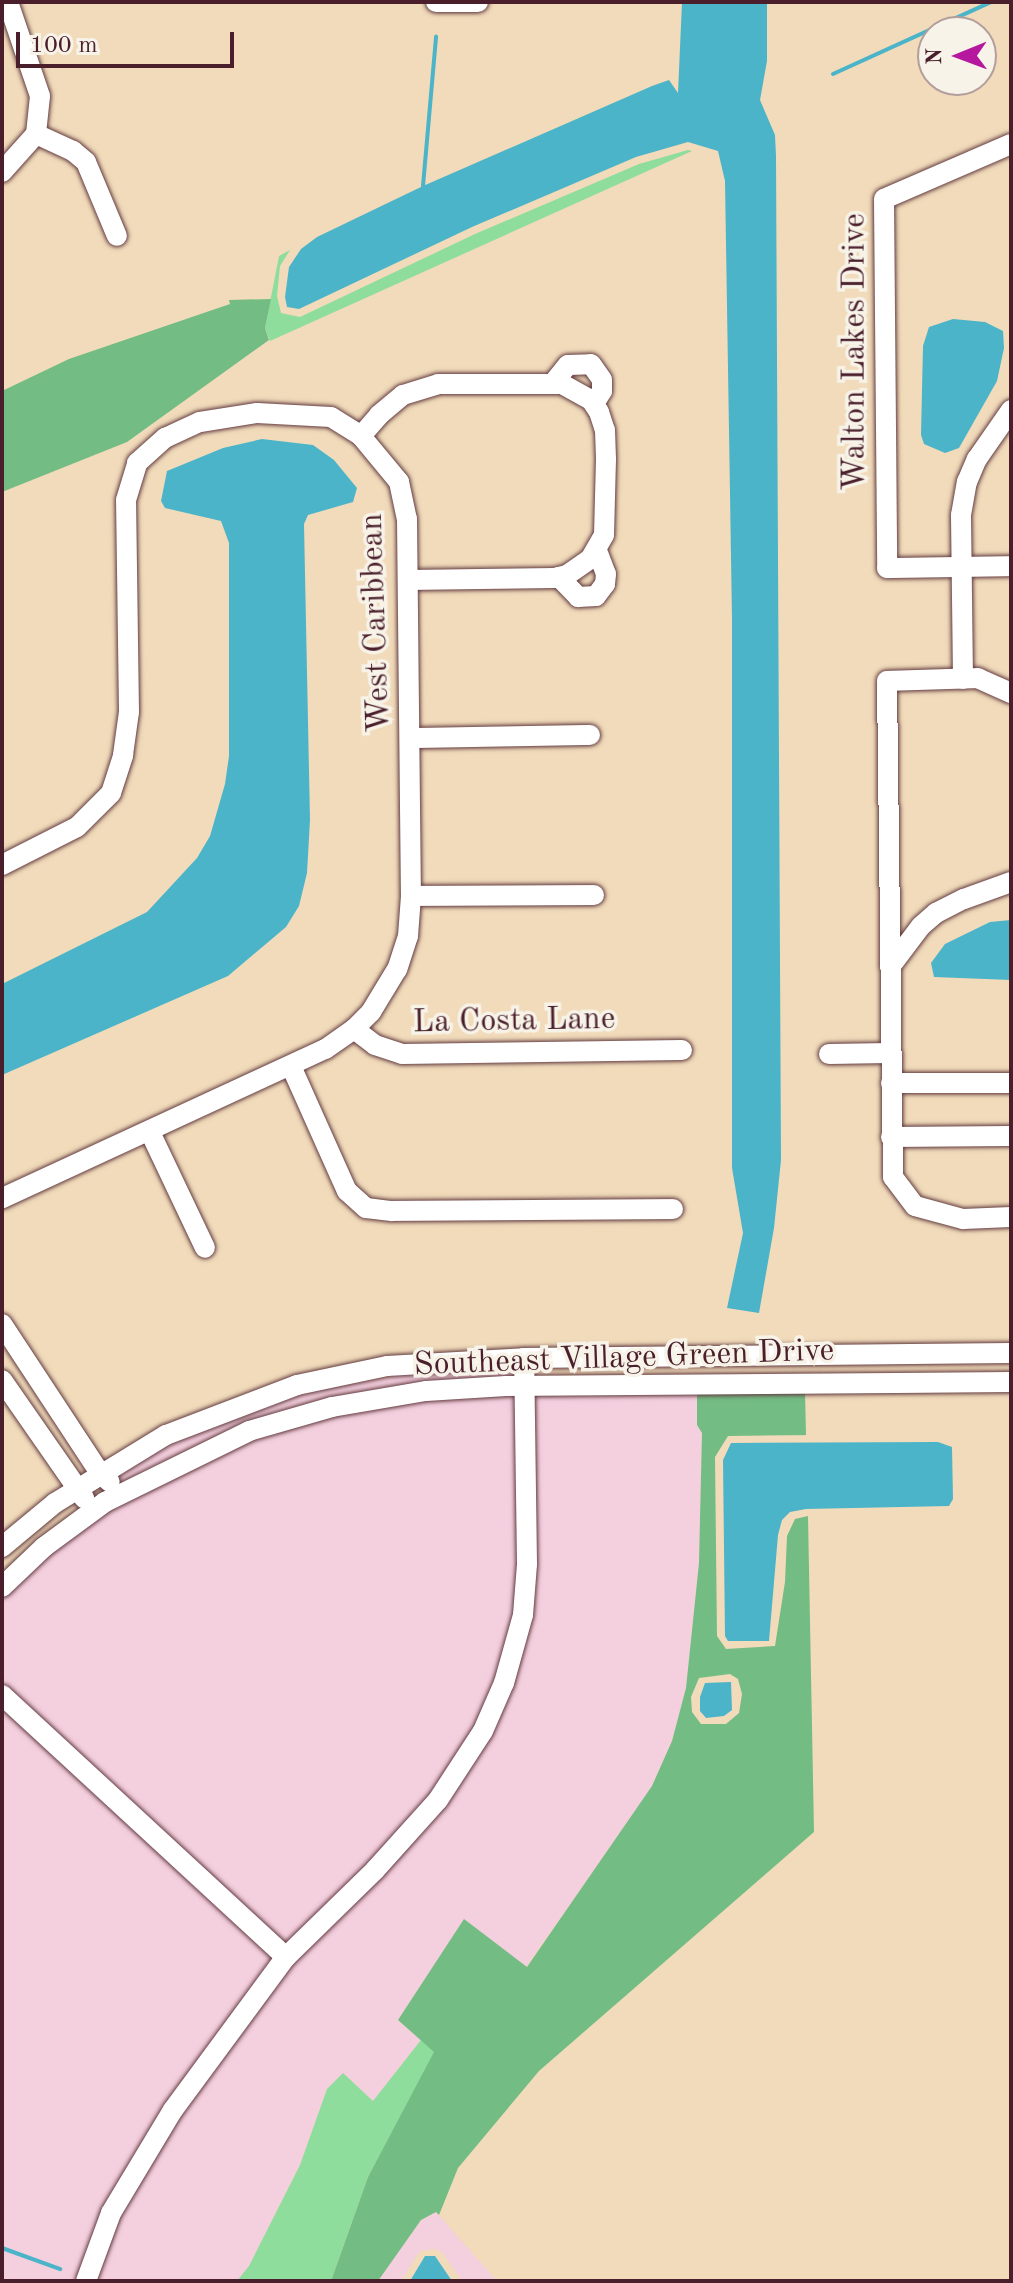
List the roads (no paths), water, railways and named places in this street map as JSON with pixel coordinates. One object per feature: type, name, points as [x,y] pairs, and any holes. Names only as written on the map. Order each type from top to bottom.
[{"type":"street","points":[[2,172],[36,134],[40,96],[5,2]]},
{"type":"street","points":[[436,2],[478,2]]},
{"type":"street","points":[[36,134],[73,151],[86,162],[117,236]]},
{"type":"street","name":"Walton Lakes Drive","points":[[1011,144],[884,199],[887,568],[1011,566]]},
{"type":"street","points":[[554,382],[568,365],[591,364],[602,380],[602,391],[594,404]]},
{"type":"street","points":[[361,436],[391,403],[426,387],[482,382],[554,382],[577,391],[594,404],[605,430],[604,535],[597,550],[578,568],[559,577],[408,580]]},
{"type":"street","points":[[963,679],[961,515],[967,482],[977,459],[1011,410]]},
{"type":"street","name":"West Caribbean","points":[[2,865],[77,827],[111,793],[123,755],[129,712],[126,500],[137,463],[165,438],[200,422],[257,413],[331,417],[361,436],[399,482],[407,519],[412,738],[411,896],[408,936],[397,969],[385,993],[354,1029],[291,1066],[2,1198]]},
{"type":"street","points":[[559,577],[578,597],[596,596],[605,584],[606,574],[597,550]]},
{"type":"street","points":[[1011,693],[1005,687],[978,678],[887,681],[893,1177],[903,1195],[915,1206],[963,1219],[1011,1217]]},
{"type":"street","points":[[412,738],[590,735]]},
{"type":"street","points":[[890,967],[921,926],[936,913],[974,894],[1011,882]]},
{"type":"street","points":[[411,896],[594,895]]},
{"type":"street","name":"La Costa Lane","points":[[354,1029],[375,1045],[402,1054],[682,1050]]},
{"type":"street","points":[[829,1054],[890,1053]]},
{"type":"street","points":[[291,1066],[347,1191],[366,1208],[392,1211],[673,1209]]},
{"type":"street","points":[[891,1083],[1011,1083]]},
{"type":"street","points":[[150,1132],[205,1248]]},
{"type":"street","points":[[891,1137],[1011,1136]]},
{"type":"street","points":[[2,1324],[100,1473],[122,1493]]},
{"type":"street","name":"Southeast Village Green Drive","points":[[2,1547],[77,1488],[177,1430],[297,1385],[387,1366],[524,1358],[1011,1353]]},
{"type":"street","points":[[86,2281],[111,2213],[173,2110],[286,1957],[375,1870],[438,1800],[475,1745],[504,1683],[523,1615],[526,1577],[524,1358]]},
{"type":"street","points":[[2,1380],[92,1511]]},
{"type":"street","name":"Southeast Village Green Drive","points":[[2,1587],[44,1547],[122,1493],[249,1431],[332,1407],[426,1391],[525,1386],[1011,1382]]},
{"type":"street","points":[[2,1695],[286,1957]]},
{"type":"water","points":[[682,2],[767,2],[767,61],[760,100],[775,135],[781,1160],[774,1228],[759,1313],[727,1308],[743,1233],[732,1168],[732,619],[725,181],[718,151],[688,142],[636,157],[472,227],[299,309],[287,307],[285,297],[289,267],[301,249],[317,237],[423,186],[652,86],[669,80],[678,93]]},
{"type":"water","points":[[953,319],[985,322],[1003,331],[1004,348],[997,381],[959,448],[945,453],[924,444],[921,435],[923,346],[929,327]]},
{"type":"water","points":[[262,439],[313,445],[334,460],[357,488],[353,502],[308,515],[304,524],[310,820],[307,873],[299,906],[286,927],[228,976],[2,1075],[2,984],[147,912],[197,858],[210,836],[225,784],[229,756],[229,543],[221,521],[165,508],[161,501],[167,471],[223,448]]},
{"type":"water","points":[[1011,920],[1011,980],[934,977],[931,963],[945,944],[990,922]]},
{"type":"water","points":[[938,1442],[952,1447],[953,1499],[949,1506],[790,1512],[782,1520],[778,1535],[769,1641],[728,1641],[725,1636],[723,1460],[731,1443]]},
{"type":"water","points":[[731,1682],[732,1710],[724,1716],[706,1718],[700,1711],[700,1697],[705,1683]]},
{"type":"water","points":[[425,2256],[435,2256],[452,2281],[410,2281]]},
{"type":"waterway","points":[[833,74],[991,2]]},
{"type":"waterway","points":[[423,186],[436,37]]},
{"type":"waterway","points":[[2,2248],[60,2269]]}]
